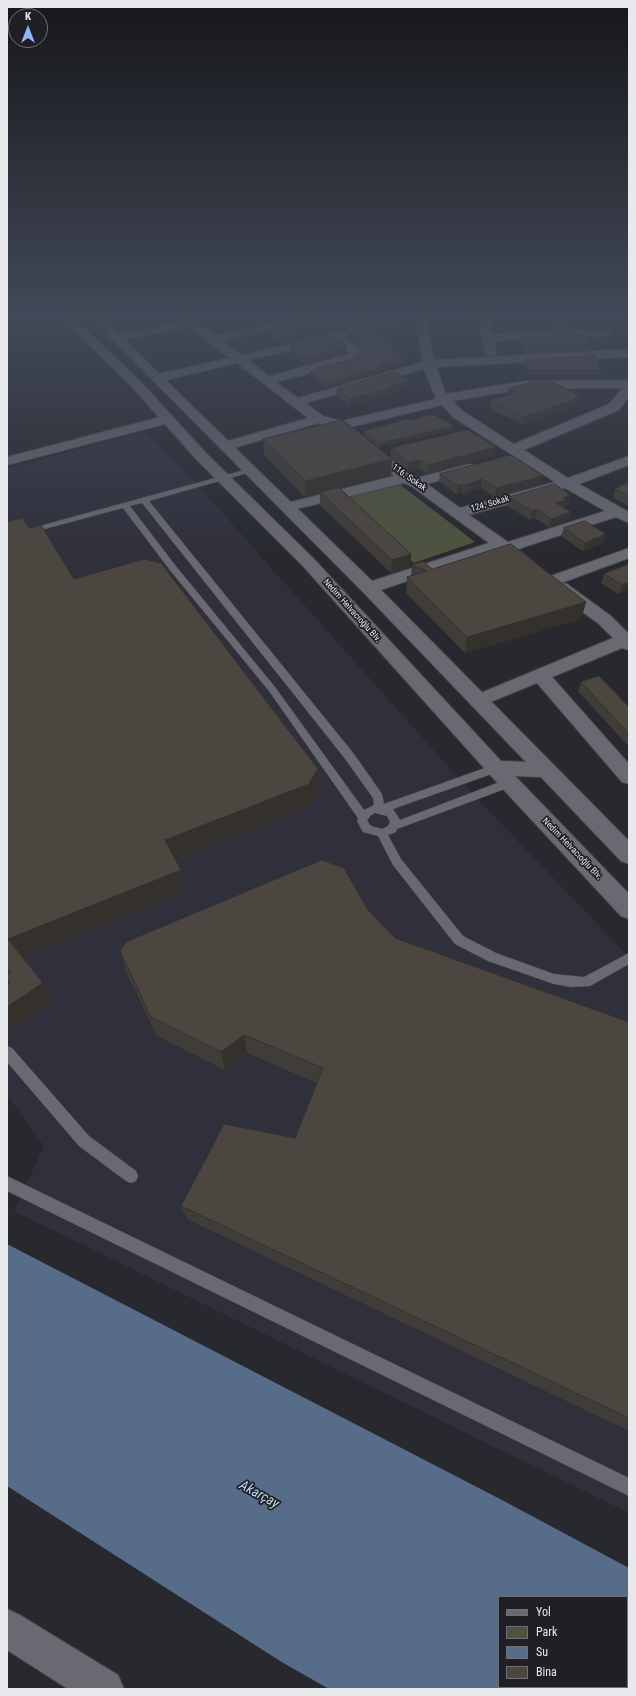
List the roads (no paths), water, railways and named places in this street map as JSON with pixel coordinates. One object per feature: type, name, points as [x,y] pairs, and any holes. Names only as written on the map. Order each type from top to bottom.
[{"type":"street","name":"Nedim Helvacıoğlu Blv.","points":[[149,398],[201,456],[227,479],[308,562],[509,783],[629,908]]},
{"type":"street","points":[[178,398],[369,588],[629,855]]},
{"type":"street","name":"116. Sokak","points":[[292,398],[318,418],[341,425],[411,480],[552,581],[611,626],[627,642]]},
{"type":"street","points":[[297,402],[310,398]]},
{"type":"street","points":[[341,425],[451,398]]},
{"type":"street","points":[[514,454],[614,407],[621,398]]},
{"type":"street","points":[[443,400],[459,415],[482,429],[514,454],[623,515]]},
{"type":"street","points":[[614,407],[629,409]]},
{"type":"street","points":[[226,446],[318,418]]},
{"type":"street","points":[[7,461],[168,420]]},
{"type":"street","points":[[467,433],[482,429]]},
{"type":"street","points":[[376,454],[391,451]]},
{"type":"street","name":"124. Sokak","points":[[458,513],[567,483],[629,460]]},
{"type":"street","points":[[288,507],[484,464]]},
{"type":"street","points":[[369,588],[503,546],[623,515]]},
{"type":"street","points":[[552,581],[629,553]]},
{"type":"street","points":[[611,626],[629,619]]},
{"type":"street","points":[[478,701],[540,675],[627,642]]},
{"type":"street","points":[[540,675],[629,777]]},
{"type":"street","points":[[496,768],[546,770]]},
{"type":"street","points":[[7,1628],[104,1689]]},
{"type":"lane","points":[[7,537],[128,507],[253,473]]},
{"type":"lane","points":[[146,502],[350,757],[378,797],[381,809]]},
{"type":"lane","points":[[128,507],[172,567],[272,689],[363,817],[362,821],[367,829],[382,833],[392,830],[394,826],[509,783]]},
{"type":"lane","points":[[363,817],[370,810],[381,809],[496,768]]},
{"type":"lane","points":[[381,809],[392,814],[395,822],[394,826]]},
{"type":"lane","points":[[382,833],[397,862],[459,940],[492,957],[554,979],[571,982],[586,982],[629,958]]},
{"type":"lane","points":[[7,1052],[84,1141],[131,1176]]},
{"type":"lane","points":[[7,1183],[629,1487]]},
{"type":"water","name":"Akarçay","points":[[7,1244],[502,1500],[629,1568],[629,1689],[329,1689],[280,1661],[7,1486]]}]
